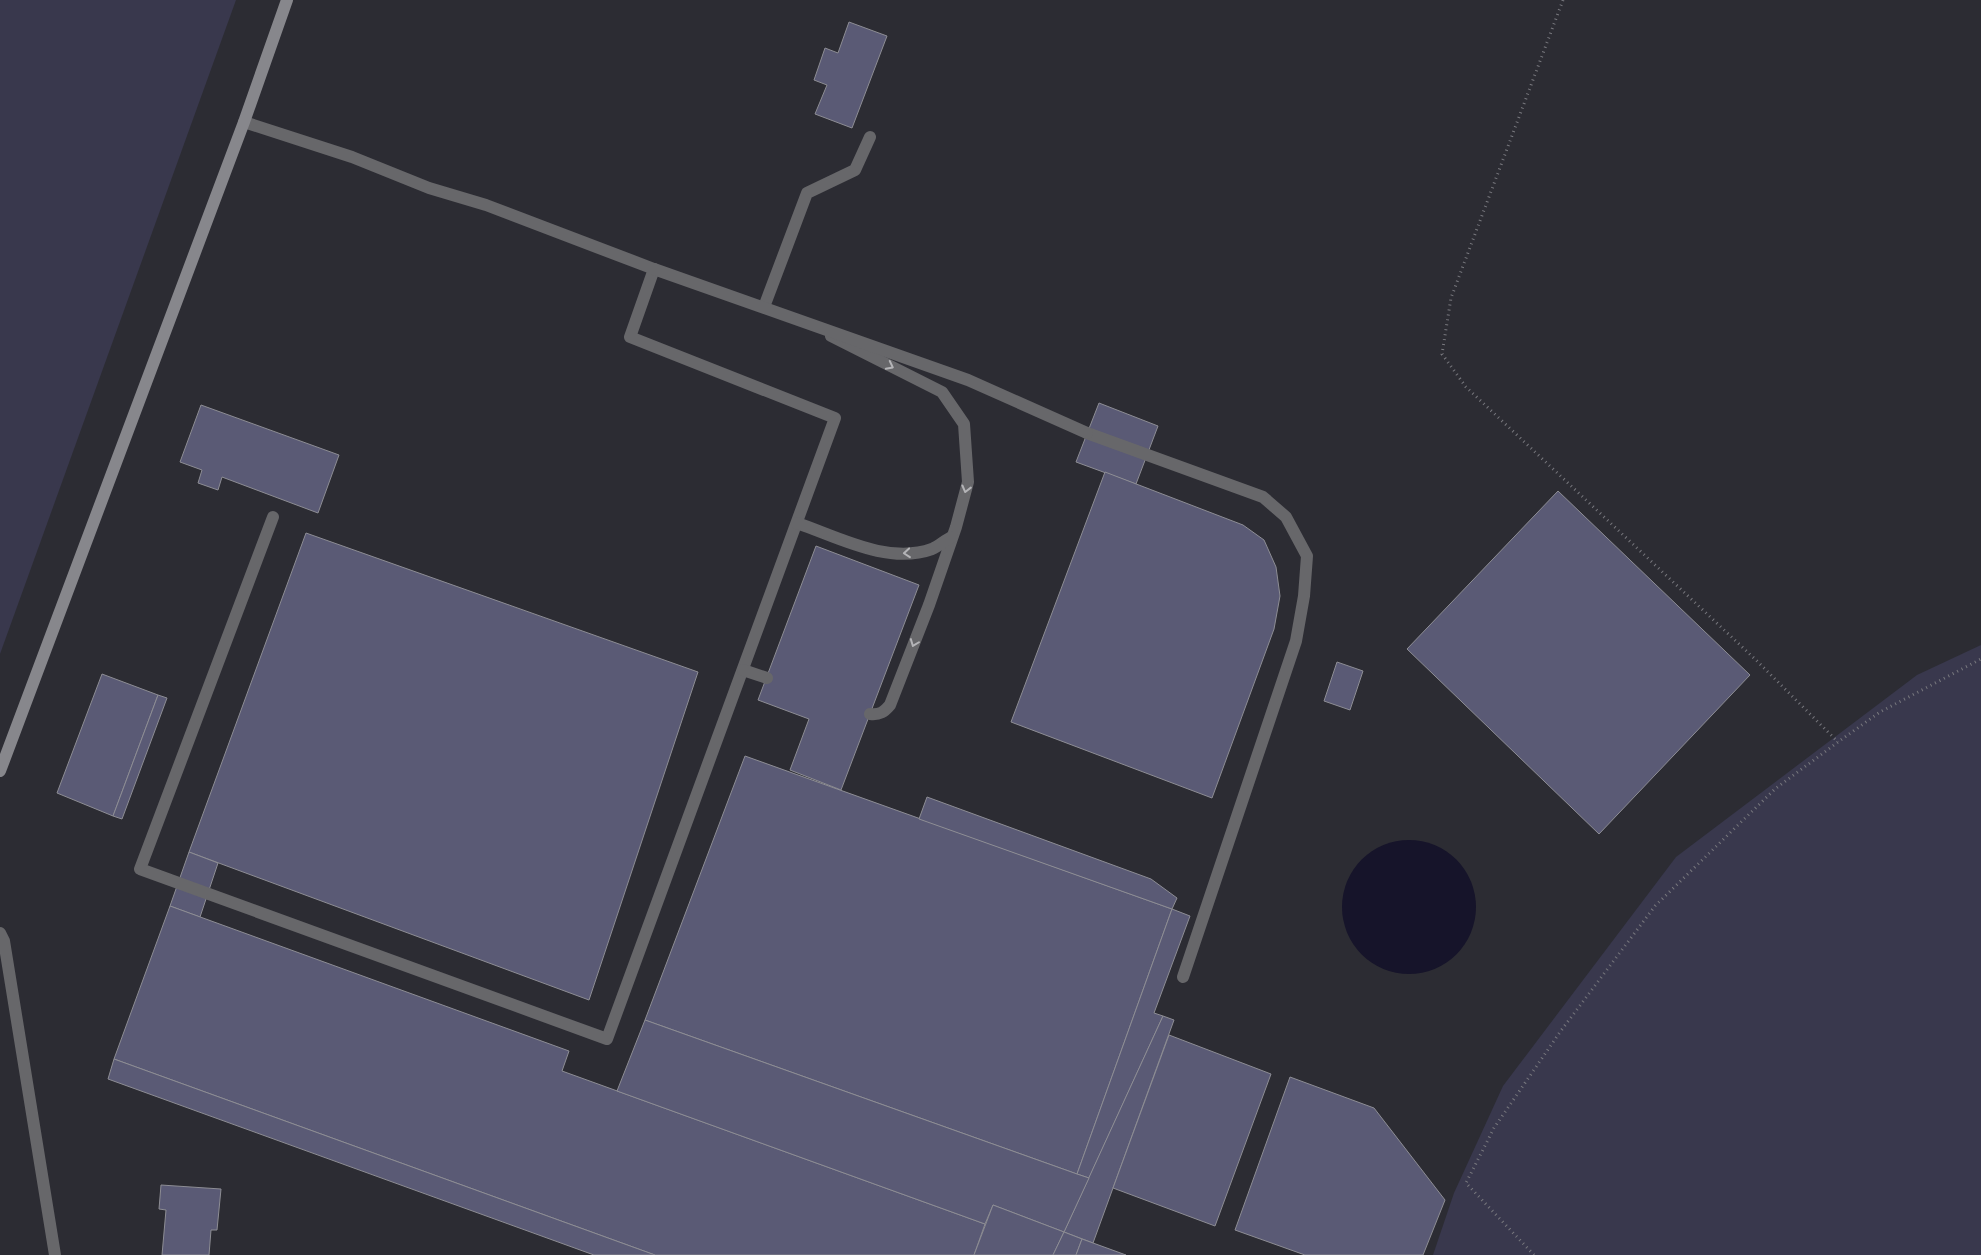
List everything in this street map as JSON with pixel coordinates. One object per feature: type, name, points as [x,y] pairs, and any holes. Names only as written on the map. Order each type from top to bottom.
[{"type":"street","points":[[0,771],[244,122],[287,0]]},
{"type":"street","points":[[244,122],[352,157],[429,188],[486,205],[654,269],[968,380],[1087,433],[1263,497],[1286,517],[1307,556],[1304,596],[1296,642],[1183,978]]},
{"type":"street","points":[[764,307],[807,193],[856,170],[870,137]]},
{"type":"street","points":[[272,517],[140,869],[607,1039],[835,418],[630,337],[654,269]]},
{"type":"street","points":[[799,320],[942,392],[964,424],[968,482],[952,536],[890,705],[884,712],[876,715],[870,714]]},
{"type":"street","points":[[797,523],[891,553],[906,554],[933,548],[952,536]]},
{"type":"street","points":[[743,670],[767,678]]},
{"type":"street","points":[[0,934],[4,941],[55,1255]]},
{"type":"path","points":[[1562,0],[1451,298],[1442,354],[1466,387],[1756,660],[1838,742]]},
{"type":"path","points":[[1534,1255],[1466,1183],[1494,1128],[1560,1032],[1655,906],[1775,789],[1880,712],[1981,659]]},
{"type":"shaded area","points":[[0,0],[236,0],[0,654]]},
{"type":"shaded area","points":[[1981,645],[1981,1255],[1433,1255],[1454,1193],[1503,1086],[1676,857],[1917,675]]},
{"type":"shaded area","points":[[1409,840],[1435,845],[1446,851],[1456,860],[1465,870],[1471,881],[1476,907],[1471,933],[1465,944],[1456,954],[1446,963],[1435,969],[1409,974],[1383,969],[1372,963],[1362,954],[1353,944],[1347,933],[1342,907],[1347,881],[1353,870],[1362,860],[1372,851],[1383,845]]},
{"type":"building","points":[[849,22],[887,36],[852,128],[815,114],[827,85],[814,80],[825,48],[838,53]]},
{"type":"building","points":[[1099,403],[1158,426],[1136,484],[1076,462]]},
{"type":"building","points":[[201,405],[339,455],[318,513],[222,477],[218,490],[198,483],[202,470],[180,462]]},
{"type":"building","points":[[1105,472],[1243,525],[1264,540],[1276,567],[1280,596],[1274,629],[1212,798],[1011,722]]},
{"type":"building","points":[[1558,491],[1750,675],[1599,834],[1407,649]]},
{"type":"building","points":[[306,533],[698,672],[589,1000],[189,852]]},
{"type":"building","points":[[816,546],[919,585],[841,790],[790,770],[809,719],[758,700]]},
{"type":"building","points":[[1337,662],[1363,671],[1350,710],[1324,701]]},
{"type":"building","points":[[102,674],[158,695],[113,816],[57,793]]},
{"type":"building","points":[[158,695],[167,698],[122,819],[113,816]]},
{"type":"building","points":[[745,756],[1172,909],[1077,1174],[645,1020]]},
{"type":"building","points":[[927,797],[1151,879],[1177,898],[1172,909],[919,819]]},
{"type":"building","points":[[189,852],[218,863],[200,917],[170,906]]},
{"type":"building","points":[[170,906],[569,1051],[562,1071],[985,1224],[974,1255],[655,1255],[114,1059]]},
{"type":"building","points":[[1172,909],[1190,916],[1154,1013],[1163,1016],[1089,1178],[1077,1174]]},
{"type":"building","points":[[1163,1016],[1174,1020],[1093,1243],[1064,1232]]},
{"type":"building","points":[[645,1020],[1089,1178],[1064,1232],[993,1205],[985,1224],[617,1091]]},
{"type":"building","points":[[1169,1035],[1271,1074],[1215,1226],[1113,1188]]},
{"type":"building","points":[[114,1059],[655,1255],[594,1255],[108,1079]]},
{"type":"building","points":[[1290,1077],[1374,1108],[1445,1200],[1423,1255],[1305,1255],[1235,1230]]},
{"type":"building","points":[[161,1185],[221,1189],[217,1230],[211,1230],[209,1255],[162,1255],[166,1210],[159,1209]]},
{"type":"building","points":[[993,1205],[1064,1232],[1053,1255],[974,1255]]},
{"type":"building","points":[[1064,1232],[1082,1239],[1076,1255],[1053,1255]]},
{"type":"building","points":[[1082,1239],[1126,1255],[1076,1255]]}]
